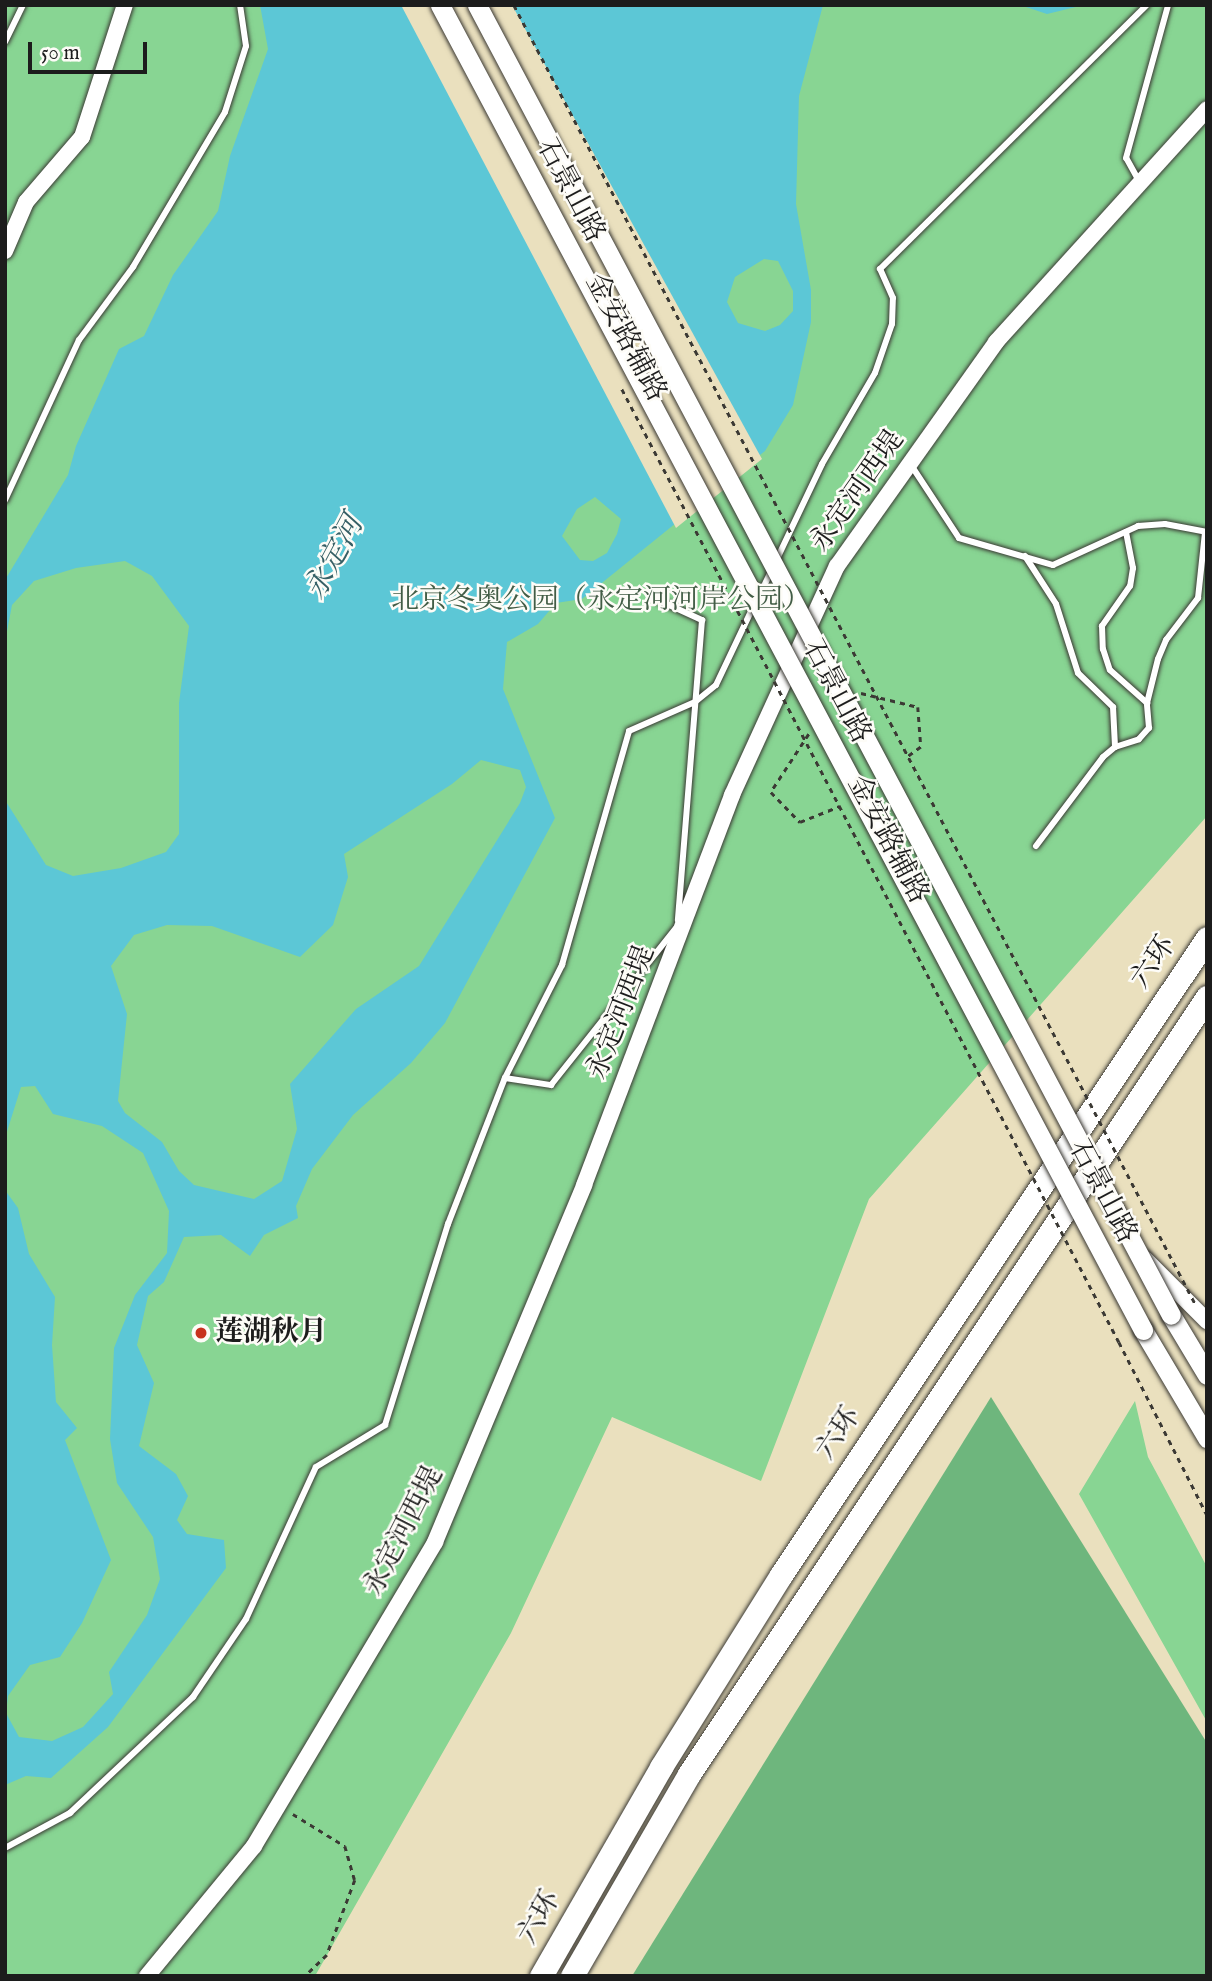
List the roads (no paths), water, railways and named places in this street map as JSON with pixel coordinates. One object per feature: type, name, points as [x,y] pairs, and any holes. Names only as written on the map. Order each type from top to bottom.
[{"type":"highway","name":"六环","points":[[541,1976],[661,1767],[781,1575],[1207,938]]},
{"type":"highway","name":"六环","points":[[572,1976],[689,1774],[1207,997]]},
{"type":"main road","name":"石景山路","points":[[440,5],[1143,1330],[1203,1432]]},
{"type":"main road","name":"石景山路","points":[[478,5],[1138,1253],[1207,1375]]},
{"type":"street","points":[[5,251],[26,202],[82,137],[125,5]]},
{"type":"street","name":"永定河西堤","points":[[147,1976],[254,1846],[435,1542],[584,1185],[680,926],[732,795],[837,566],[996,342],[1207,109]]},
{"type":"street","points":[[1138,1253],[1196,1305],[1207,1321]]},
{"type":"street","points":[[1203,1432],[1207,1447]]},
{"type":"lane","points":[[5,42],[23,5]]},
{"type":"lane","points":[[5,500],[79,341],[133,267],[225,112],[246,46],[240,5]]},
{"type":"lane","points":[[5,1848],[70,1813],[193,1697],[246,1619],[316,1467],[385,1425],[448,1224],[505,1078],[562,965],[629,731],[695,702],[716,685],[822,464],[875,373],[892,324],[894,298],[880,269],[1147,5]]},
{"type":"lane","points":[[1140,182],[1126,158],[1168,5]]},
{"type":"lane","points":[[910,463],[959,538],[1053,565],[1126,532],[1165,524],[1206,532],[1198,598],[1166,640],[1147,702],[1149,728],[1139,739],[1115,747],[1077,786],[1036,846]]},
{"type":"lane","points":[[1126,532],[1133,568],[1130,586],[1102,626],[1103,649],[1111,670],[1147,702]]},
{"type":"lane","points":[[1025,556],[1056,604],[1079,673],[1112,707],[1115,747]]},
{"type":"lane","points":[[505,1078],[551,1085],[680,926],[702,620],[656,598]]},
{"type":"water","name":"永定河","points":[[260,5],[823,5],[799,96],[796,204],[811,290],[811,322],[793,405],[765,451],[582,599],[556,603],[538,624],[507,642],[503,689],[555,818],[445,1023],[411,1063],[353,1115],[312,1169],[296,1206],[298,1218],[264,1235],[250,1256],[221,1235],[184,1237],[164,1282],[148,1296],[137,1345],[154,1383],[139,1446],[176,1474],[188,1496],[177,1520],[187,1534],[224,1540],[226,1568],[108,1727],[51,1778],[26,1776],[5,1785],[5,1190],[18,1208],[29,1254],[55,1297],[52,1345],[56,1402],[77,1428],[65,1440],[111,1560],[82,1623],[60,1657],[30,1665],[8,1696],[6,1713],[19,1737],[52,1741],[83,1727],[113,1694],[109,1672],[147,1615],[160,1579],[153,1537],[117,1483],[110,1439],[114,1348],[135,1295],[167,1253],[169,1211],[143,1153],[102,1126],[53,1114],[35,1086],[21,1087],[5,1138],[5,800],[46,865],[73,876],[121,868],[166,852],[179,834],[179,703],[189,626],[152,576],[125,561],[76,568],[34,581],[12,605],[5,642],[5,580],[68,475],[76,446],[119,349],[144,336],[173,275],[218,211],[230,156],[268,49]],"holes":[[[764,259],[778,261],[793,291],[793,311],[780,325],[765,331],[738,323],[727,302],[735,277]],[[595,497],[621,519],[607,553],[593,561],[580,560],[562,536],[577,509]],[[481,760],[520,770],[526,787],[520,803],[419,966],[356,1009],[290,1084],[297,1129],[282,1181],[254,1199],[194,1185],[179,1171],[162,1142],[125,1113],[118,1101],[127,1014],[111,966],[134,935],[167,925],[212,926],[300,957],[333,925],[348,877],[344,854],[452,784]]]},
{"type":"water","points":[[1020,5],[1084,5],[1047,14]]},
{"type":"place","name":"莲湖秋月","points":[[201,1333]]},
{"type":"park label","name":"北京冬奥公园（永定河河岸公园）","points":[[601,601]]}]
